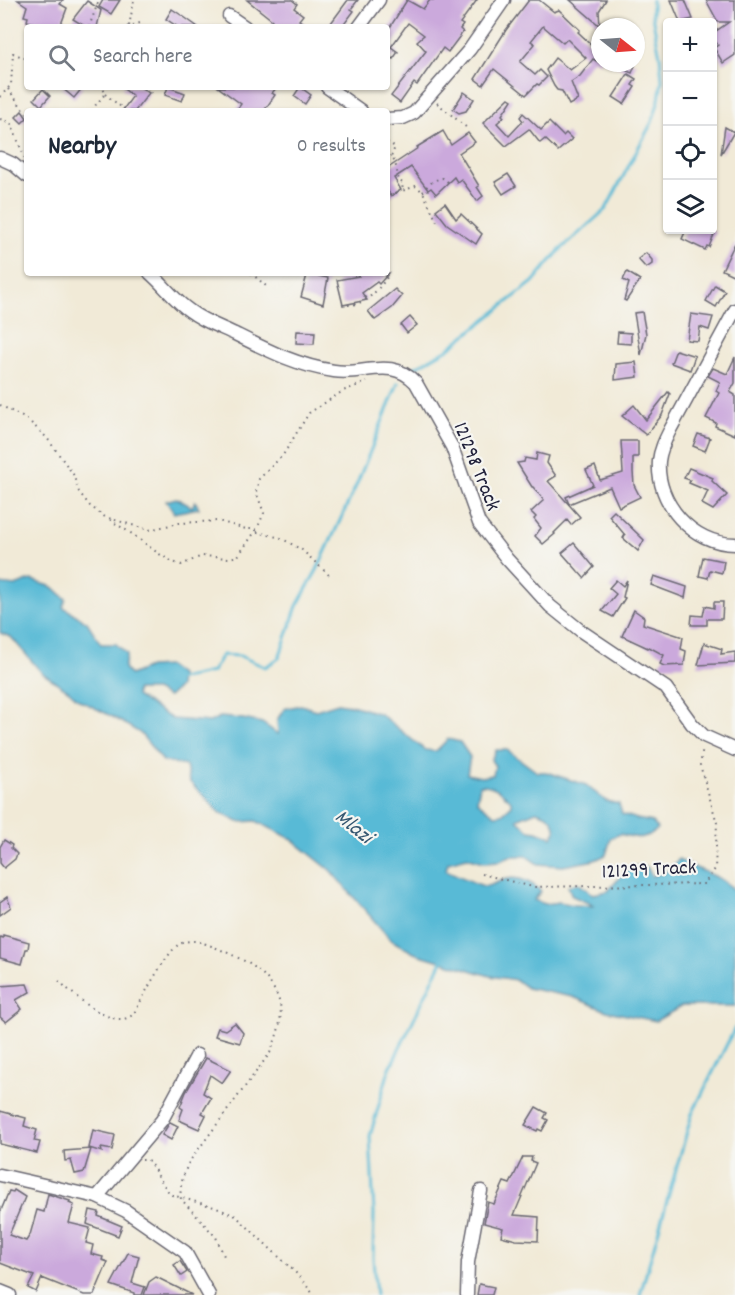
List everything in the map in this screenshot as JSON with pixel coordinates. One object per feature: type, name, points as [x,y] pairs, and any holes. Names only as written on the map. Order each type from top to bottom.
[{"type":"street","points":[[361,24],[379,0]]},
{"type":"street","points":[[390,119],[403,118],[414,113],[470,49],[504,0]]},
{"type":"street","points":[[229,16],[240,24]]},
{"type":"street","points":[[331,90],[357,108]]},
{"type":"street","points":[[0,158],[13,164],[24,173]]},
{"type":"street","name":"121298 Track","points":[[153,276],[175,300],[191,312],[293,361],[339,372],[379,368],[402,371],[410,376],[452,447],[479,523],[507,559],[550,606],[581,631],[666,688],[692,724],[704,736],[735,750]]},
{"type":"street","points":[[734,314],[670,430],[662,448],[659,466],[668,502],[689,529],[714,541],[735,544]]},
{"type":"street","points":[[98,1197],[162,1120],[197,1055]]},
{"type":"street","points":[[0,1175],[98,1197],[126,1211],[185,1252],[209,1295]]},
{"type":"street","points":[[467,1295],[468,1262],[481,1191]]},
{"type":"street","points":[[0,1291],[10,1295]]},
{"type":"path","points":[[90,24],[99,0]]},
{"type":"path","points":[[128,24],[134,0]]},
{"type":"path","points":[[0,97],[10,85],[13,54],[24,58]]},
{"type":"path","points":[[8,89],[24,110]]},
{"type":"path","points":[[104,90],[105,94],[122,108]]},
{"type":"path","points":[[94,108],[105,94]]},
{"type":"path","points":[[428,95],[467,128]]},
{"type":"path","points":[[0,119],[11,123],[24,156]]},
{"type":"path","points":[[390,144],[395,147],[391,157],[395,162],[399,181],[403,183],[402,191],[416,186],[423,192],[437,222]]},
{"type":"path","points":[[423,192],[437,178],[443,178],[449,183]]},
{"type":"path","points":[[254,276],[266,286]]},
{"type":"path","points":[[348,305],[357,305],[378,289],[388,276]]},
{"type":"path","points":[[0,405],[28,420],[47,438],[73,474],[79,492],[90,506],[139,538],[154,552],[168,561],[181,565],[202,556],[230,558],[238,556],[256,530],[264,513],[256,492],[259,479],[283,455],[309,413],[343,391],[376,378]]},
{"type":"path","points":[[105,517],[149,530],[179,523],[218,521],[256,530],[281,538],[302,550],[330,576]]},
{"type":"path","name":"121299 Track","points":[[482,874],[533,887],[704,884],[715,869],[717,823],[700,765],[704,736]]},
{"type":"path","points":[[130,1158],[148,1160],[172,1195],[236,1216],[297,1274],[314,1295]]},
{"type":"water","points":[[176,498],[192,507],[195,501],[199,508],[174,513],[166,501]]},
{"type":"water","name":"Mlazi","points":[[31,580],[53,587],[66,599],[63,607],[87,622],[101,644],[116,644],[127,654],[124,668],[130,675],[149,667],[168,666],[180,675],[179,687],[168,697],[155,690],[136,690],[136,696],[172,719],[210,722],[220,717],[243,719],[262,723],[278,734],[277,720],[284,709],[301,705],[316,710],[338,703],[355,706],[380,714],[425,750],[436,751],[448,739],[460,742],[470,757],[467,774],[481,777],[493,775],[495,766],[491,760],[496,750],[507,750],[537,772],[546,772],[586,785],[606,801],[619,804],[622,814],[652,822],[658,829],[653,833],[640,837],[620,834],[611,838],[606,855],[595,860],[563,866],[538,864],[526,856],[510,856],[500,861],[484,862],[467,857],[448,862],[446,870],[485,886],[512,878],[526,881],[541,891],[534,900],[545,904],[559,902],[595,906],[572,896],[568,886],[578,883],[593,894],[608,891],[621,876],[634,866],[647,867],[652,876],[666,872],[679,859],[723,881],[735,891],[735,1006],[682,1006],[656,1021],[607,1011],[573,997],[527,988],[516,980],[490,976],[414,953],[391,940],[330,870],[290,838],[256,821],[238,822],[219,812],[189,781],[186,766],[163,761],[140,733],[79,700],[42,673],[11,637],[0,633],[0,584],[15,586]],"holes":[[[480,785],[497,789],[511,801],[511,806],[502,814],[495,815],[477,801]],[[536,811],[547,815],[552,820],[556,831],[552,837],[529,830],[517,819]]]},
{"type":"building","points":[[18,0],[63,0],[60,4],[67,8],[61,24],[38,24],[27,21],[28,17],[24,16],[27,6]]},
{"type":"building","points":[[103,0],[120,0],[111,14],[99,7]]},
{"type":"building","points":[[247,0],[292,0],[297,4],[294,8],[303,15],[299,20],[305,24],[274,24]]},
{"type":"building","points":[[348,0],[358,0],[351,9],[354,11],[344,24],[330,24]]},
{"type":"building","points":[[407,0],[423,9],[430,0],[477,0],[460,23],[463,25],[460,29],[463,32],[448,52],[443,48],[417,85],[414,83],[400,103],[391,96],[426,51],[417,41],[424,35],[408,23],[391,47],[398,52],[393,59],[390,57],[390,27]]},
{"type":"building","points":[[529,0],[539,0],[554,12],[559,10],[580,30],[578,32],[591,44],[591,62],[580,76],[571,82],[578,100],[569,105],[562,91],[557,90],[554,86],[546,70],[555,58],[570,70],[586,58],[567,39],[563,43],[543,26],[531,41],[535,44],[520,62],[535,75],[540,70],[547,77],[539,85],[537,84],[526,95],[494,69],[483,85],[475,79],[506,30]]},
{"type":"building","points":[[570,0],[606,0],[599,11],[599,18],[591,18]]},
{"type":"building","points":[[671,0],[685,0],[693,18],[678,18]]},
{"type":"building","points":[[706,0],[735,0],[735,55],[723,63],[717,53],[717,30],[729,22],[718,22]]},
{"type":"building","points":[[87,1],[101,10],[98,24],[81,24],[73,19]]},
{"type":"building","points":[[172,9],[194,24],[174,24],[166,19]]},
{"type":"building","points":[[628,74],[636,79],[632,85],[635,87],[624,104],[613,97]]},
{"type":"building","points":[[42,90],[50,96],[41,106],[34,99]]},
{"type":"building","points":[[65,90],[81,90],[74,98]]},
{"type":"building","points":[[125,90],[144,90],[149,93],[137,108],[124,108],[133,96]]},
{"type":"building","points":[[167,90],[185,93],[182,101],[165,95]]},
{"type":"building","points":[[222,90],[274,90],[272,93],[275,95],[266,108],[238,108],[241,104]]},
{"type":"building","points":[[298,90],[304,90],[311,95],[305,104],[294,96]]},
{"type":"building","points":[[464,92],[474,99],[466,111],[459,113],[453,109]]},
{"type":"building","points":[[509,98],[512,100],[502,115],[504,117],[497,123],[509,136],[523,121],[520,117],[523,113],[541,130],[549,122],[563,136],[566,133],[572,139],[558,151],[545,139],[540,143],[529,129],[506,146],[483,123]]},
{"type":"building","points":[[22,111],[24,121],[22,123],[16,117]]},
{"type":"building","points":[[725,127],[734,132],[721,154]]},
{"type":"building","points":[[443,131],[451,145],[468,133],[475,142],[459,153],[483,196],[477,201],[461,179],[457,182],[454,177],[436,194],[431,188],[428,190],[411,167],[394,178],[401,190],[391,196],[390,167]]},
{"type":"building","points":[[508,174],[516,186],[503,194],[495,182]]},
{"type":"building","points":[[445,203],[456,219],[461,214],[482,234],[476,244],[447,224],[436,210]]},
{"type":"building","points":[[684,234],[714,234],[709,247],[707,246],[705,250],[682,239]]},
{"type":"building","points":[[735,243],[735,276],[722,270]]},
{"type":"building","points":[[646,253],[652,260],[652,264],[646,268],[638,259]]},
{"type":"building","points":[[627,272],[640,280],[626,301],[624,300],[629,283],[623,280]]},
{"type":"building","points":[[307,276],[328,278],[323,304],[301,297]]},
{"type":"building","points":[[359,276],[386,276],[379,284],[377,282],[362,293],[367,300],[343,305],[337,280]]},
{"type":"building","points":[[715,285],[725,291],[716,307],[706,301]]},
{"type":"building","points":[[395,289],[402,296],[392,308],[375,320],[368,311]]},
{"type":"building","points":[[642,312],[646,334],[641,355],[634,313]]},
{"type":"building","points":[[691,314],[713,317],[709,330],[700,327],[698,341],[687,340]]},
{"type":"building","points":[[410,317],[417,325],[407,333],[401,325]]},
{"type":"building","points":[[297,331],[315,332],[314,344],[296,343]]},
{"type":"building","points":[[618,332],[631,333],[631,344],[617,343]]},
{"type":"building","points":[[676,350],[695,356],[690,370],[671,363]]},
{"type":"building","points":[[735,357],[735,383],[730,392],[735,395],[735,435],[715,426],[716,423],[706,418],[719,393],[716,391],[720,382],[708,376],[713,368],[727,374]]},
{"type":"building","points":[[636,362],[638,377],[615,380],[616,364]]},
{"type":"building","points":[[668,392],[670,394],[662,415],[646,435],[622,416],[634,405],[646,420]]},
{"type":"building","points":[[698,434],[710,438],[705,451],[693,446]]},
{"type":"building","points":[[621,441],[638,441],[638,457],[633,457],[633,472],[634,485],[640,497],[619,507],[610,487],[569,504],[566,497],[593,485],[586,470],[595,466],[600,480],[623,473]]},
{"type":"building","points":[[537,453],[549,456],[547,463],[556,476],[548,481],[580,517],[571,525],[567,520],[543,544],[535,536],[541,528],[531,512],[544,500],[532,487],[517,463],[524,462],[525,458],[536,460]]},
{"type":"building","points":[[689,468],[713,478],[712,481],[727,495],[713,510],[702,504],[708,491],[689,483],[690,480],[684,478]]},
{"type":"building","points":[[614,511],[644,540],[638,551],[623,538],[625,535],[609,516]]},
{"type":"building","points":[[574,543],[594,567],[584,578],[562,553]]},
{"type":"building","points":[[703,557],[724,561],[722,573],[710,570],[708,578],[699,576]]},
{"type":"building","points":[[654,576],[687,587],[685,598],[651,585]]},
{"type":"building","points":[[616,580],[623,586],[627,580],[623,597],[625,598],[613,617],[602,611],[616,594],[609,588]]},
{"type":"building","points":[[714,602],[723,602],[722,619],[707,619],[707,625],[691,625],[692,615],[703,616],[705,606],[714,608]]},
{"type":"building","points":[[634,610],[644,617],[643,624],[683,637],[681,649],[686,651],[684,665],[664,666],[660,664],[664,655],[622,636]]},
{"type":"building","points":[[704,643],[722,649],[721,654],[735,652],[735,663],[698,665]]},
{"type":"building","points":[[4,840],[12,845],[11,848],[17,854],[15,859],[4,868],[0,863],[0,847]]},
{"type":"building","points":[[7,897],[11,907],[0,915],[0,902]]},
{"type":"building","points":[[3,935],[29,942],[22,964],[0,958],[0,937],[3,938]]},
{"type":"building","points":[[27,984],[30,992],[16,1000],[22,1009],[6,1022],[0,1017],[0,986]]},
{"type":"building","points":[[235,1023],[243,1033],[240,1043],[215,1036],[218,1028],[225,1030]]},
{"type":"building","points":[[206,1058],[231,1070],[222,1083],[210,1075],[203,1093],[211,1098],[202,1113],[206,1115],[199,1129],[179,1120],[183,1109],[180,1107]]},
{"type":"building","points":[[536,1107],[547,1113],[544,1118],[548,1120],[542,1131],[525,1125]]},
{"type":"building","points":[[0,1111],[26,1118],[24,1126],[37,1130],[34,1141],[40,1142],[37,1153],[0,1144]]},
{"type":"building","points":[[170,1122],[178,1126],[171,1140],[162,1135]]},
{"type":"building","points":[[93,1130],[115,1135],[112,1150],[101,1148],[102,1152],[89,1148]]},
{"type":"building","points":[[91,1149],[84,1172],[75,1174],[71,1160],[65,1161],[64,1151]]},
{"type":"building","points":[[523,1157],[532,1157],[531,1161],[536,1163],[514,1215],[539,1217],[538,1241],[516,1240],[501,1236],[503,1228],[484,1223],[488,1202],[494,1204],[504,1182],[510,1184]]},
{"type":"building","points":[[14,1190],[25,1197],[9,1235],[26,1241],[37,1210],[44,1212],[48,1194],[70,1201],[69,1203],[74,1205],[69,1223],[90,1228],[86,1243],[93,1245],[91,1254],[103,1257],[102,1260],[108,1262],[94,1295],[84,1295],[42,1278],[36,1292],[28,1288],[34,1276],[0,1263],[0,1213],[9,1191]]},
{"type":"building","points":[[90,1210],[99,1212],[98,1216],[122,1226],[118,1236],[87,1224]]},
{"type":"building","points":[[128,1253],[139,1256],[132,1283],[145,1287],[142,1295],[134,1295],[134,1293],[111,1285]]},
{"type":"building","points":[[180,1261],[187,1272],[181,1276],[174,1265]]},
{"type":"building","points":[[156,1277],[192,1295],[144,1295],[149,1282]]},
{"type":"building","points":[[479,1284],[494,1287],[492,1295],[477,1295]]},
{"type":"waterway","points":[[412,369],[448,349],[533,282],[559,251],[606,209],[652,122],[659,100],[662,80],[652,15],[652,0]]},
{"type":"waterway","points":[[176,680],[212,672],[222,655],[240,656],[265,667],[279,658],[297,606],[317,570],[356,486],[398,383]]},
{"type":"waterway","points":[[376,1295],[370,1136],[389,1070],[443,959]]},
{"type":"waterway","points":[[640,1295],[692,1114],[735,1028]]}]
